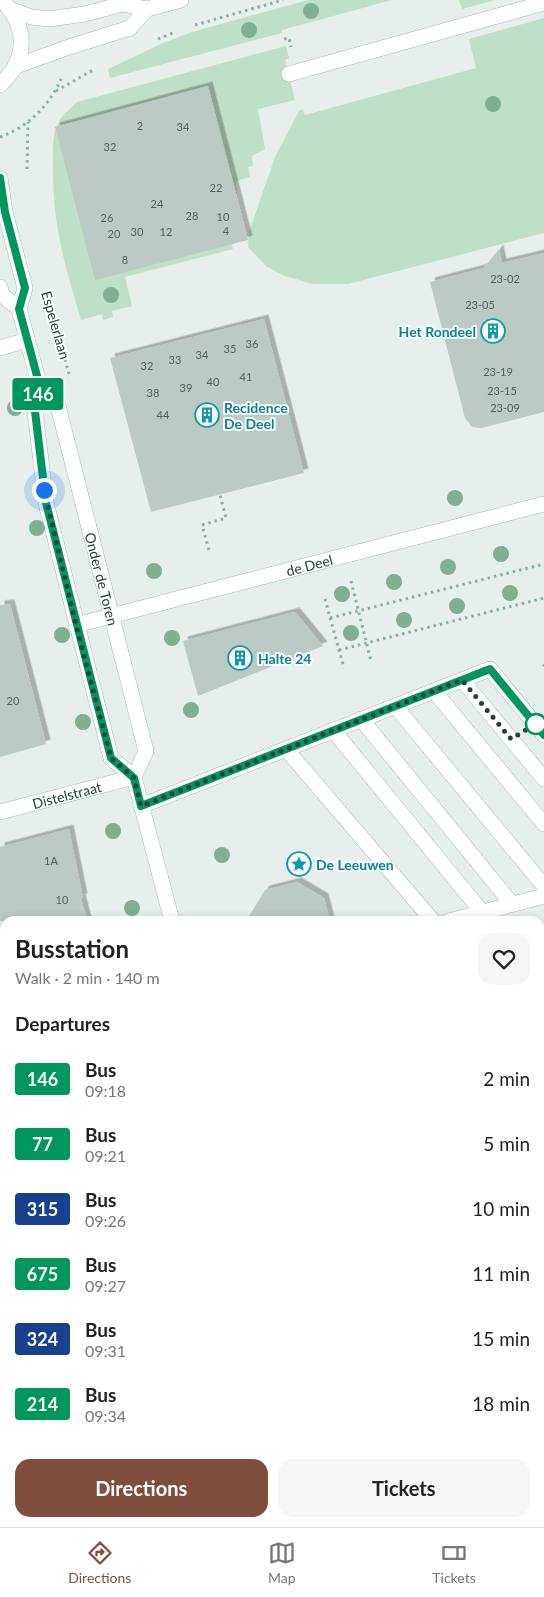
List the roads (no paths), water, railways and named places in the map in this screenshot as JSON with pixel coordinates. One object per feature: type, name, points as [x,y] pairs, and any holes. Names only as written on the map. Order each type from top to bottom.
[{"type":"main road","points":[[7,5],[31,17],[48,18],[85,14],[122,4],[147,9],[181,0]]},
{"type":"main road","points":[[288,74],[544,3]]},
{"type":"main road","points":[[0,85],[9,77],[16,66],[21,52],[22,38],[19,23],[7,5]]},
{"type":"main road","points":[[16,66],[130,28],[147,9]]},
{"type":"main road","name":"Espelerlaan","points":[[0,178],[5,212],[25,288],[19,309],[27,340]]},
{"type":"main road","points":[[0,287],[2,295],[19,309]]},
{"type":"main road","points":[[0,348],[27,340],[40,387],[34,403],[43,462],[44,490],[76,625],[111,758],[134,778],[171,916]]},
{"type":"main road","name":"Onder de Toren","points":[[40,387],[56,398],[146,751],[134,778]]},
{"type":"main road","name":"de Deel","points":[[76,625],[544,504]]},
{"type":"main road","points":[[141,806],[490,669],[544,735]]},
{"type":"main road","points":[[462,680],[544,779]]},
{"type":"main road","points":[[434,691],[544,824]]},
{"type":"main road","points":[[395,706],[544,886]]},
{"type":"main road","points":[[361,719],[512,904]]},
{"type":"main road","points":[[333,730],[482,912]]},
{"type":"main road","points":[[286,749],[429,916]]},
{"type":"main road","name":"Distelstraat","points":[[0,812],[134,778]]},
{"type":"main road","points":[[467,916],[544,896]]},
{"type":"place","name":"Het Rondeel","points":[[493,331]]},
{"type":"place","name":"Recidence De Deel","points":[[207,415]]},
{"type":"place","name":"Halte 24","points":[[240,658]]},
{"type":"place","name":"De Leeuwen","points":[[299,864]]}]
